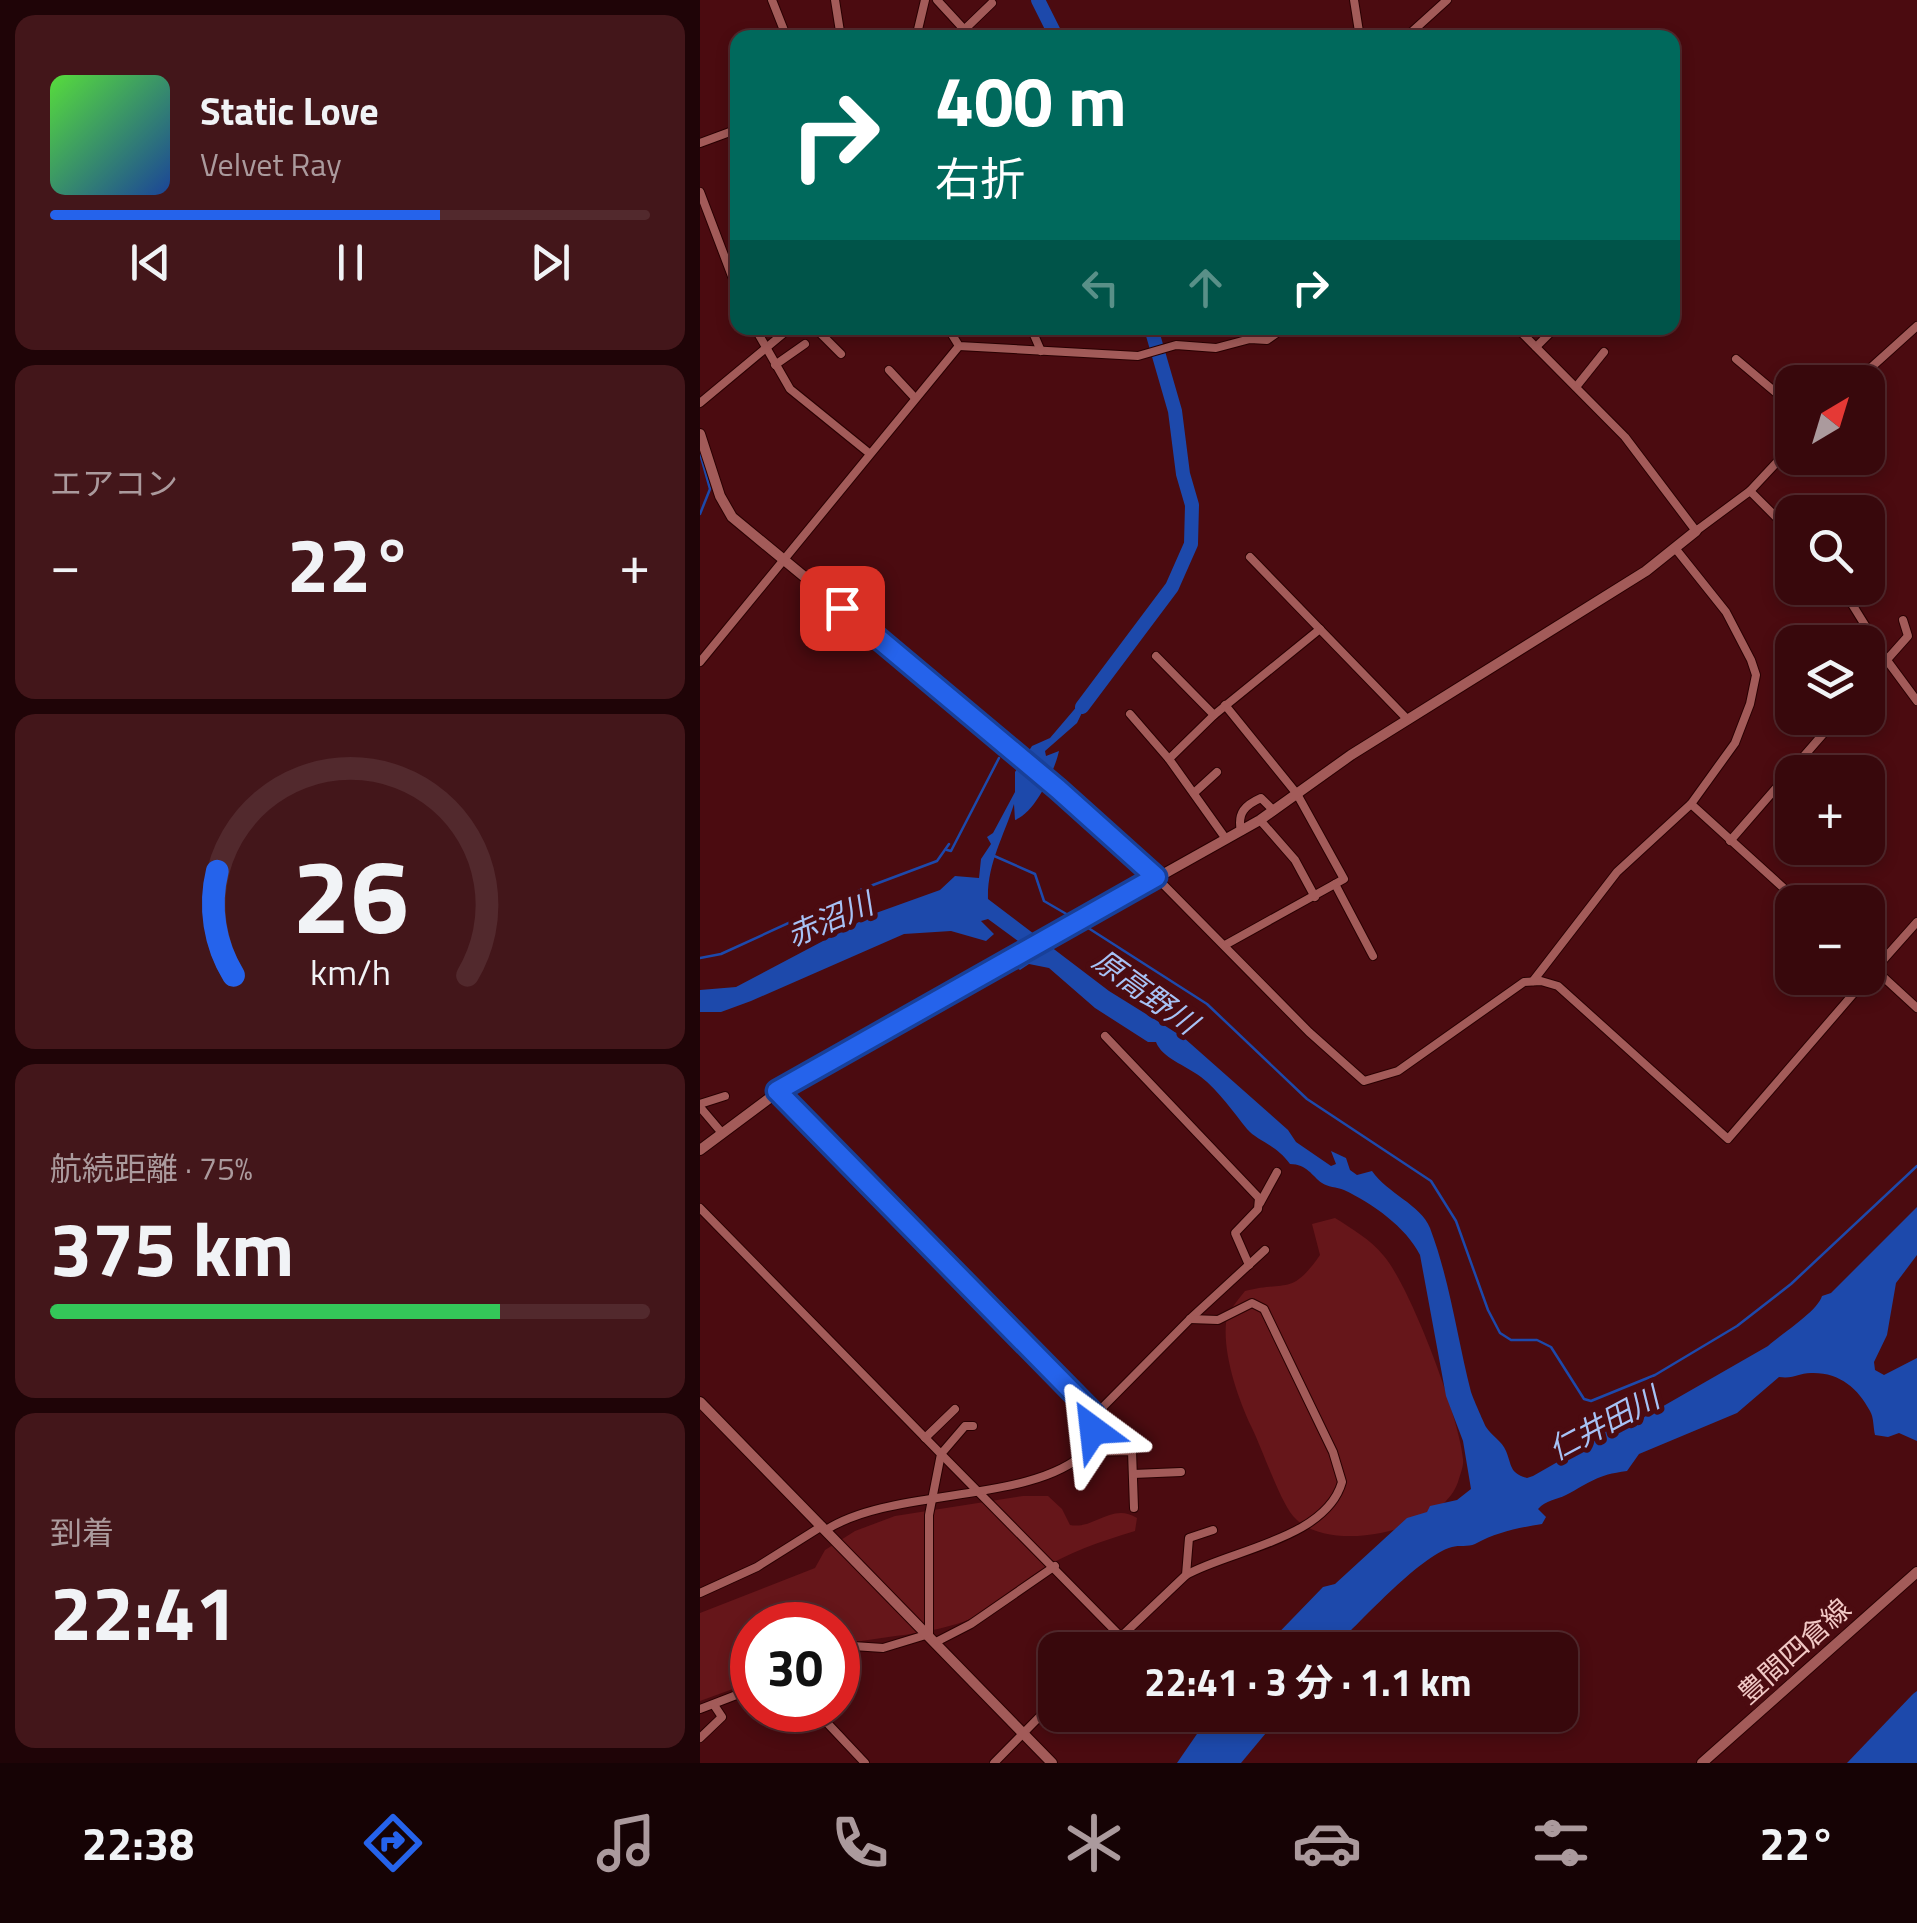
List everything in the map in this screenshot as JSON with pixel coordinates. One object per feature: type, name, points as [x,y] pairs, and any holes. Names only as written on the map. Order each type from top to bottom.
[{"type":"street","points":[[772,0],[784,30]]},
{"type":"street","points":[[835,0],[841,30]]},
{"type":"street","points":[[918,30],[924,0]]},
{"type":"street","points":[[937,0],[965,30],[992,3]]},
{"type":"street","points":[[946,9],[955,0]]},
{"type":"street","points":[[1354,0],[1359,30]]},
{"type":"street","points":[[1414,30],[1447,0]]},
{"type":"street","points":[[700,143],[730,133]]},
{"type":"street","points":[[700,192],[730,271]]},
{"type":"street","points":[[1874,365],[1917,326]]},
{"type":"street","points":[[758,335],[790,388],[868,453]]},
{"type":"street","points":[[700,403],[781,335]]},
{"type":"street","points":[[822,335],[842,354]]},
{"type":"street","points":[[952,335],[958,346]]},
{"type":"street","points":[[1034,335],[1042,350]]},
{"type":"street","points":[[958,346],[1138,356],[1176,345],[1223,347],[1250,339],[1267,340],[1274,335]]},
{"type":"street","points":[[1524,335],[1626,437],[1696,530]]},
{"type":"street","points":[[1536,347],[1548,335]]},
{"type":"street","points":[[775,365],[806,344]]},
{"type":"street","points":[[700,662],[958,346]]},
{"type":"street","points":[[1576,387],[1604,352]]},
{"type":"street","points":[[1736,359],[1775,392]]},
{"type":"street","points":[[889,370],[914,398]]},
{"type":"street","points":[[700,434],[726,509],[1058,789],[1156,877],[1354,1076],[1364,1081],[1398,1072],[1524,982],[1533,981],[1558,986],[1728,1138],[1849,995]]},
{"type":"street","points":[[700,1150],[777,1091],[1260,820],[1408,720],[1646,571],[1750,491],[1775,464]]},
{"type":"street","points":[[1750,491],[1775,516]]},
{"type":"street","points":[[1533,981],[1617,872],[1691,804],[1736,743],[1750,704],[1756,675],[1726,612],[1676,548]]},
{"type":"street","points":[[1250,557],[1408,720]]},
{"type":"street","points":[[1853,605],[1917,701]]},
{"type":"street","points":[[1886,659],[1908,636],[1903,620]]},
{"type":"street","points":[[1168,759],[1225,705],[1320,629]]},
{"type":"street","points":[[1156,656],[1214,715]]},
{"type":"street","points":[[1225,705],[1297,794],[1344,879],[1225,946]]},
{"type":"street","points":[[1130,714],[1226,839]]},
{"type":"street","points":[[1730,841],[1823,735]]},
{"type":"street","points":[[1194,793],[1218,772]]},
{"type":"street","points":[[1242,830],[1240,818],[1246,806],[1260,798],[1274,811]]},
{"type":"street","points":[[1691,804],[1779,885]]},
{"type":"street","points":[[1260,820],[1295,860],[1315,897]]},
{"type":"street","points":[[1335,884],[1373,956]]},
{"type":"street","points":[[1885,955],[1917,922]]},
{"type":"street","points":[[1885,983],[1917,1008]]},
{"type":"street","points":[[1106,1036],[1260,1204]]},
{"type":"street","points":[[777,1091],[1095,1415]]},
{"type":"street","points":[[722,1133],[700,1106],[725,1096]]},
{"type":"street","points":[[1249,1265],[1235,1233],[1260,1204],[1277,1172]]},
{"type":"street","points":[[700,1208],[1117,1632]]},
{"type":"street","points":[[1086,1452],[1095,1415],[1190,1319],[1266,1250]]},
{"type":"street","points":[[1127,1632],[1186,1575],[1280,1540],[1338,1497],[1342,1476],[1264,1308],[1252,1303],[1218,1320],[1190,1319]]},
{"type":"street","points":[[700,1402],[1052,1763]]},
{"type":"street","points":[[925,1438],[955,1409]]},
{"type":"street","points":[[932,1638],[930,1500],[941,1454],[965,1426],[973,1426]]},
{"type":"street","points":[[700,1593],[824,1528],[867,1514],[1053,1473],[1086,1452],[1132,1451],[1134,1508]]},
{"type":"street","points":[[1133,1474],[1182,1472]]},
{"type":"street","points":[[1186,1575],[1190,1538],[1213,1530]]},
{"type":"street","points":[[860,1646],[883,1648],[932,1638],[971,1624],[1054,1566]]},
{"type":"street","name":"豊間四倉線","points":[[1702,1763],[1917,1572]]},
{"type":"street","points":[[700,1709],[730,1699]]},
{"type":"street","points":[[700,1738],[722,1717],[714,1705]]},
{"type":"street","points":[[994,1763],[1038,1719]]},
{"type":"street","points":[[837,1732],[866,1763]]},
{"type":"shaded area","points":[[1335,1218],[1378,1250],[1394,1271],[1443,1385],[1463,1459],[1458,1482],[1430,1514],[1382,1533],[1356,1536],[1331,1535],[1309,1528],[1293,1516],[1241,1403],[1226,1335],[1228,1315],[1245,1291],[1287,1285],[1302,1277],[1320,1255],[1312,1224]]},
{"type":"shaded area","points":[[1023,1496],[1048,1496],[1062,1509],[1070,1525],[1087,1524],[1119,1513],[1137,1518],[1135,1531],[1060,1559],[981,1614],[940,1628],[860,1642],[860,1602],[730,1602],[730,1690],[700,1701],[700,1613],[815,1568],[825,1550],[855,1531],[895,1516]]},
{"type":"water","points":[[1096,684],[1077,723],[1045,751],[1046,756],[1059,751],[1037,800],[1015,820],[1014,804],[993,862],[988,899],[1109,991],[1183,1037],[1288,1130],[1296,1142],[1331,1166],[1336,1164],[1331,1151],[1346,1158],[1350,1170],[1357,1175],[1372,1171],[1419,1212],[1430,1228],[1443,1268],[1471,1392],[1486,1427],[1504,1447],[1514,1471],[1527,1478],[1533,1476],[1611,1428],[1614,1431],[1622,1422],[1639,1420],[1768,1346],[1806,1316],[1822,1296],[1831,1293],[1917,1207],[1917,1255],[1896,1283],[1887,1335],[1874,1362],[1875,1370],[1884,1375],[1917,1358],[1917,1441],[1899,1433],[1888,1437],[1875,1435],[1865,1403],[1839,1379],[1821,1373],[1779,1377],[1737,1413],[1639,1454],[1627,1471],[1601,1477],[1544,1504],[1538,1509],[1546,1517],[1542,1524],[1438,1553],[1406,1577],[1349,1632],[1279,1632],[1323,1587],[1335,1584],[1407,1518],[1427,1512],[1430,1506],[1457,1500],[1471,1489],[1463,1441],[1446,1396],[1420,1255],[1406,1235],[1366,1202],[1324,1184],[1301,1166],[1290,1164],[1251,1133],[1201,1077],[1169,1057],[1156,1042],[1148,1042],[1095,1008],[1049,968],[1029,964],[1020,970],[1012,965],[1022,944],[988,919],[981,921],[994,934],[986,941],[951,931],[904,934],[751,1001],[721,1012],[700,1012],[700,990],[736,987],[876,913],[940,890],[955,876],[979,878],[981,859],[991,844],[987,837],[1015,792],[1015,772],[1032,746],[1050,738]]},
{"type":"water","points":[[1917,1691],[1917,1763],[1847,1763],[1913,1694]]},
{"type":"water","points":[[1198,1732],[1267,1732],[1241,1763],[1177,1763]]},
{"type":"waterway","name":"原高野川","points":[[1038,0],[1053,30]]},
{"type":"waterway","name":"原高野川","points":[[1082,707],[1172,587],[1191,544],[1192,505],[1183,474],[1175,411],[1153,335]]},
{"type":"waterway","points":[[700,453],[710,489],[700,514]]},
{"type":"waterway","points":[[947,850],[951,851],[999,758]]},
{"type":"waterway","name":"赤沼川","points":[[700,958],[721,954],[865,888],[937,861],[949,844]]},
{"type":"waterway","points":[[992,855],[1035,874],[1044,901],[1075,919]]},
{"type":"waterway","name":"仁井田川","points":[[1082,924],[1207,1004],[1307,1099],[1431,1181],[1456,1221],[1500,1333],[1511,1340],[1537,1340],[1551,1347],[1584,1399],[1591,1401],[1655,1375],[1737,1326],[1791,1284],[1917,1166]]},
{"type":"route","points":[[842,608],[1058,789],[1156,877],[777,1091],[1095,1415],[1093,1430]]}]
